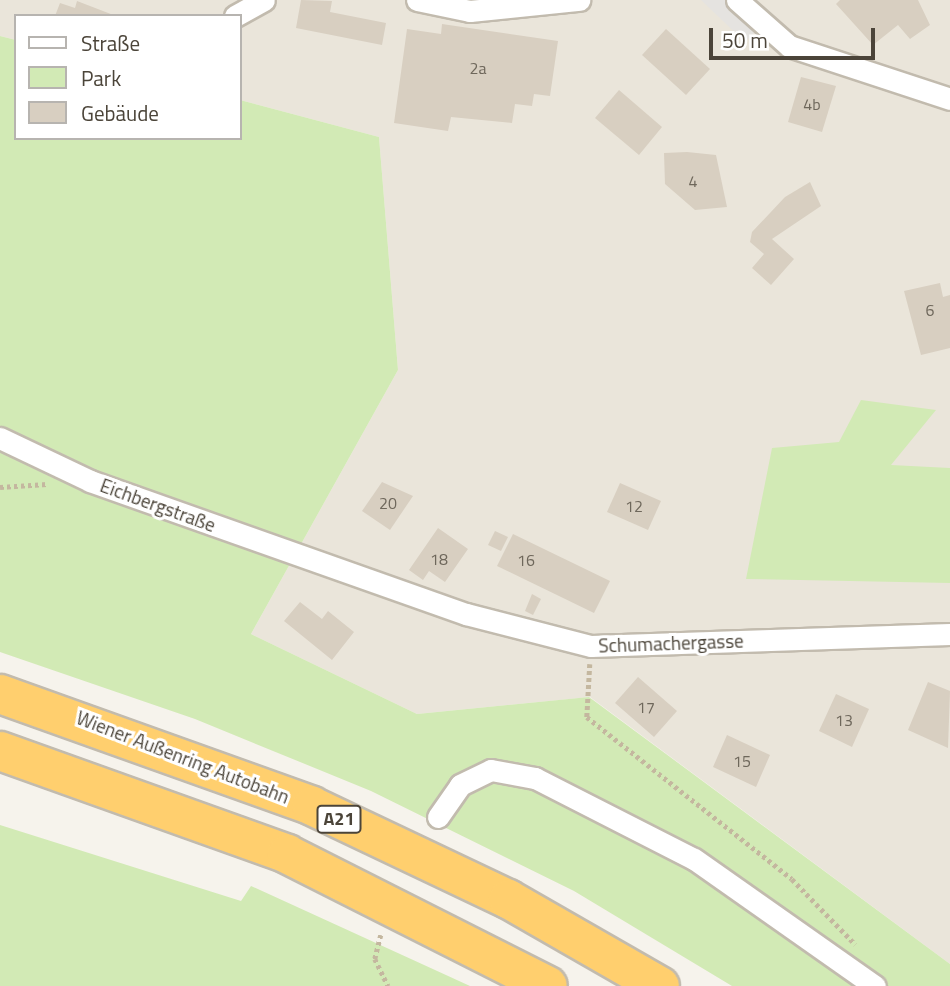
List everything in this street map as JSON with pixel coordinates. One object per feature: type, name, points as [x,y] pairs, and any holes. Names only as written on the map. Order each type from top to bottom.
[{"type":"highway","name":"Wiener Außenring Autobahn","points":[[0,694],[312,806],[508,900],[660,986]]},
{"type":"highway","points":[[0,751],[287,854],[548,986]]},
{"type":"street","points":[[239,14],[264,0]]},
{"type":"street","points":[[417,0],[470,11],[579,0]]},
{"type":"street","points":[[737,0],[789,46],[950,99]]},
{"type":"street","name":"Eichbergstraße","points":[[0,438],[90,481],[321,563]]},
{"type":"street","name":"Schumachergasse","points":[[321,563],[467,614],[591,646],[950,634]]},
{"type":"street","points":[[438,817],[460,785],[491,770],[535,778],[694,859],[875,986]]},
{"type":"path","points":[[591,646],[587,717],[792,878],[862,951]]},
{"type":"path","points":[[383,931],[375,959],[388,986]]},
{"type":"shaded area","points":[[0,0],[950,0],[950,964],[590,697],[417,714],[251,634],[398,370],[379,137],[242,101],[242,14],[14,14],[14,40],[0,36]]},
{"type":"shaded area","points":[[701,0],[728,0],[758,29],[745,42]]},
{"type":"green space","points":[[0,36],[14,40],[14,140],[242,140],[242,101],[379,137],[398,370],[251,634],[417,714],[589,697],[950,964],[950,986],[732,986],[574,891],[371,791],[195,719],[0,652]]},
{"type":"green space","points":[[861,400],[936,410],[891,465],[950,468],[950,583],[746,579],[772,448],[839,442]]},
{"type":"green space","points":[[0,825],[241,901],[251,886],[470,986],[0,986]]},
{"type":"building","points":[[301,0],[332,1],[330,12],[386,23],[382,45],[296,28]]},
{"type":"building","points":[[840,0],[918,0],[930,25],[910,39],[898,25],[873,45],[836,4]]},
{"type":"building","points":[[77,1],[111,14],[56,14],[60,3],[75,8]]},
{"type":"building","points":[[442,24],[558,41],[550,96],[534,94],[532,106],[515,104],[512,123],[451,117],[448,131],[394,123],[407,29],[441,34]]},
{"type":"building","points":[[666,29],[710,69],[686,95],[642,55]]},
{"type":"building","points":[[801,77],[836,86],[822,132],[788,122]]},
{"type":"building","points":[[619,90],[662,127],[639,155],[595,118]]},
{"type":"building","points":[[664,153],[716,155],[727,207],[695,210],[665,184]]},
{"type":"building","points":[[810,182],[821,206],[772,239],[794,259],[771,285],[752,268],[764,254],[750,242],[752,232],[785,197]]},
{"type":"building","points":[[940,283],[943,297],[950,295],[950,348],[921,355],[904,291]]},
{"type":"building","points":[[382,482],[413,496],[390,530],[362,511]]},
{"type":"building","points":[[620,483],[661,501],[648,530],[607,512]]},
{"type":"building","points":[[438,528],[468,549],[445,582],[429,571],[423,580],[409,570]]},
{"type":"building","points":[[495,531],[508,537],[501,551],[488,545]]},
{"type":"building","points":[[513,534],[610,581],[594,613],[497,566]]},
{"type":"building","points":[[532,594],[541,599],[533,615],[525,611]]},
{"type":"building","points":[[300,602],[322,619],[328,611],[354,632],[332,660],[284,621]]},
{"type":"building","points":[[638,677],[677,711],[654,737],[615,703]]},
{"type":"building","points":[[928,682],[950,691],[948,748],[908,730]]},
{"type":"building","points":[[836,694],[869,709],[852,747],[819,731]]},
{"type":"building","points":[[727,735],[770,755],[756,787],[713,767]]}]
